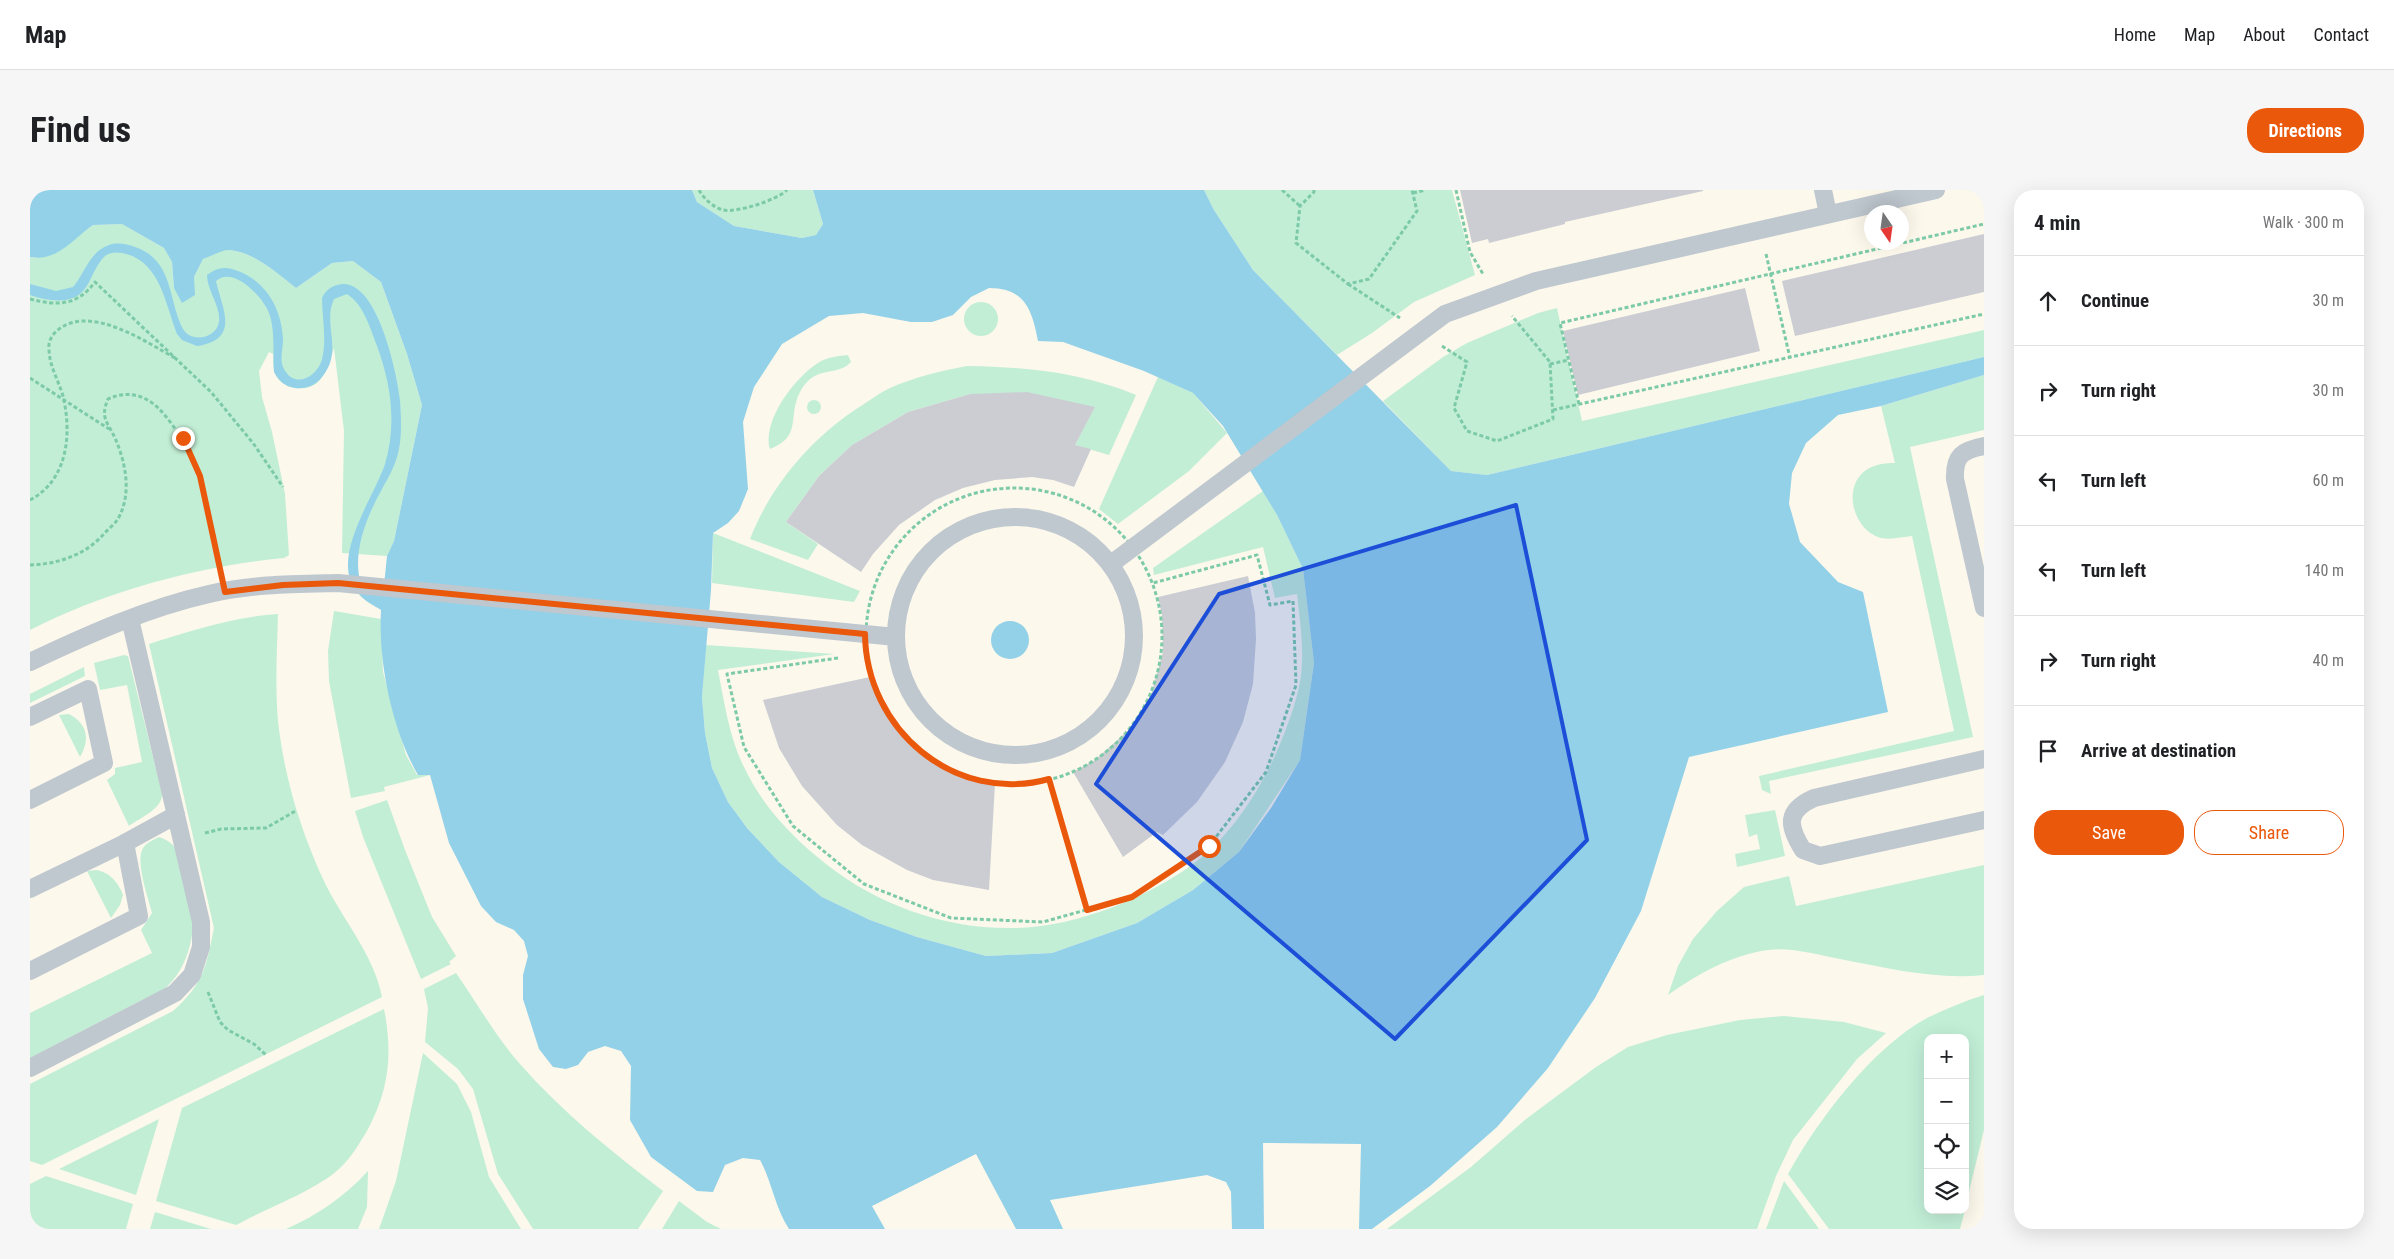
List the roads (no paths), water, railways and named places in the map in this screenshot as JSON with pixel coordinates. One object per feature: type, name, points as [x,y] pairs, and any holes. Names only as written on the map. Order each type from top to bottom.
[{"type":"lane","points":[[1823,190],[1828,214]]},
{"type":"lane","points":[[1110,564],[1446,314],[1536,281],[1936,190]]},
{"type":"lane","points":[[1984,446],[1968,449],[1960,456],[1954,466],[1955,478],[1976,532],[1984,608]]},
{"type":"lane","points":[[1004,517],[1044,520],[1081,536],[1110,564],[1129,598],[1135,636],[1128,675],[1110,709],[1082,736],[1046,752],[1008,756],[970,747],[936,727],[911,697],[897,661],[896,637],[896,621],[908,582],[932,550],[965,528],[1004,517]]},
{"type":"lane","points":[[30,662],[130,619],[209,594],[283,585],[338,583],[896,637]]},
{"type":"lane","points":[[30,1068],[175,993],[192,975],[201,947],[201,922],[130,619]]},
{"type":"lane","points":[[30,717],[88,688],[104,763],[30,800]]},
{"type":"lane","points":[[1984,759],[1814,798],[1799,804],[1791,820],[1795,837],[1803,850],[1820,856],[1984,820]]},
{"type":"lane","points":[[30,889],[176,815]]},
{"type":"lane","points":[[30,971],[139,916],[125,842]]},
{"type":"water","points":[[30,190],[692,190],[697,202],[734,226],[802,238],[816,235],[823,224],[813,190],[1204,190],[1214,210],[1253,270],[1451,471],[1487,475],[1984,357],[1984,375],[1881,406],[1838,415],[1806,443],[1792,473],[1789,504],[1800,542],[1838,582],[1863,592],[1888,712],[1689,757],[1641,911],[1595,998],[1548,1068],[1497,1127],[1430,1186],[1372,1229],[1359,1229],[1361,1144],[1263,1143],[1264,1229],[1232,1229],[1231,1192],[1226,1182],[1207,1175],[1050,1200],[1063,1229],[1016,1229],[976,1154],[872,1206],[885,1229],[789,1229],[780,1212],[760,1160],[743,1158],[725,1165],[713,1192],[697,1191],[651,1157],[630,1120],[631,1066],[621,1051],[605,1046],[588,1052],[578,1065],[566,1069],[553,1067],[539,1049],[523,999],[523,975],[528,956],[524,941],[514,930],[496,922],[481,906],[449,843],[430,775],[418,775],[401,738],[394,717],[382,651],[381,610],[359,595],[350,578],[348,562],[356,528],[385,464],[391,434],[391,404],[386,375],[369,325],[358,304],[347,294],[334,299],[330,318],[332,347],[328,367],[316,383],[299,388],[285,385],[274,372],[272,326],[266,306],[247,285],[231,277],[223,277],[216,281],[224,312],[224,330],[219,337],[211,342],[197,346],[182,340],[177,334],[159,285],[145,264],[135,257],[122,253],[108,254],[104,257],[88,284],[77,296],[70,299],[54,300],[30,295],[30,284],[56,291],[73,287],[92,257],[102,248],[115,244],[129,245],[148,253],[157,261],[168,282],[183,329],[192,336],[203,337],[213,332],[219,322],[218,310],[209,287],[207,275],[218,269],[234,269],[257,282],[271,298],[280,318],[283,340],[281,359],[284,369],[294,379],[300,380],[316,371],[322,359],[324,328],[322,298],[333,286],[343,284],[355,288],[366,298],[376,313],[384,332],[395,370],[400,400],[401,431],[398,455],[366,523],[358,558],[360,581],[383,595],[387,556],[394,541],[422,405],[407,354],[381,282],[353,261],[332,263],[296,288],[256,259],[238,252],[226,250],[203,259],[194,277],[195,295],[182,303],[174,288],[172,262],[164,248],[122,224],[93,225],[57,253],[40,258],[30,257]],"holes":[[[989,288],[1011,292],[1025,303],[1033,320],[1038,341],[1063,342],[1144,371],[1193,393],[1223,426],[1277,515],[1303,569],[1314,663],[1300,760],[1271,808],[1239,852],[1193,890],[1137,923],[1052,953],[986,956],[917,937],[870,920],[822,897],[779,862],[747,828],[728,802],[712,768],[705,733],[702,697],[711,590],[713,533],[728,523],[739,511],[748,489],[743,422],[754,387],[782,344],[829,316],[863,313],[911,322],[932,322],[953,315],[971,297]]]},
{"type":"water","points":[[1010,621],[1023,627],[1029,640],[1023,653],[1010,659],[997,653],[991,640],[997,627]]}]
